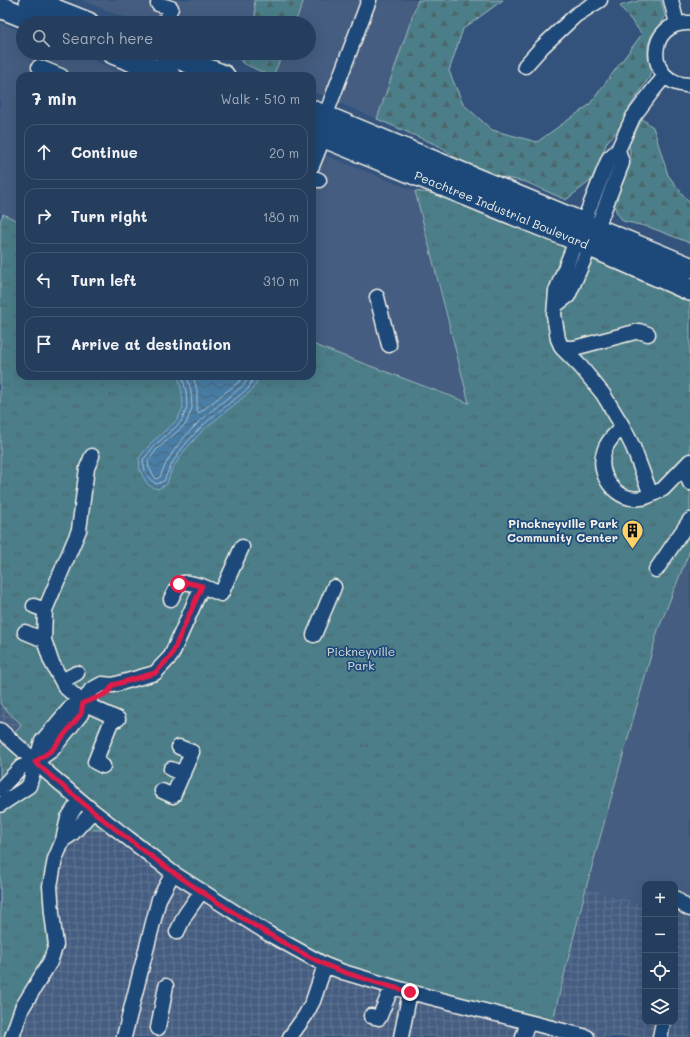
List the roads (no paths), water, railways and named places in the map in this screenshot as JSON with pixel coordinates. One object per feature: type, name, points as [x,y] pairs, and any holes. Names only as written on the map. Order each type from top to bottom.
[{"type":"highway","points":[[30,0],[70,16]]},
{"type":"highway","points":[[0,7],[22,16]]},
{"type":"highway","points":[[130,60],[160,72]]},
{"type":"highway","points":[[183,60],[214,72]]},
{"type":"highway","name":"Peachtree Industrial Boulevard","points":[[316,129],[586,235],[690,268]]},
{"type":"highway","name":"Peachtree Industrial Boulevard","points":[[586,235],[690,290]]},
{"type":"street","points":[[316,156],[320,146],[316,129],[369,0]]},
{"type":"street","points":[[526,66],[542,47],[576,15],[600,0]]},
{"type":"street","points":[[671,0],[684,23],[666,30],[662,35],[657,46],[656,59],[665,76],[674,82],[690,85]]},
{"type":"street","points":[[158,4],[171,8],[167,16]]},
{"type":"street","points":[[39,67],[51,72]]},
{"type":"street","points":[[651,495],[634,447],[623,427],[603,394],[581,367],[562,348],[555,329],[554,315],[556,305],[568,296],[586,235],[622,163],[618,150],[633,117],[665,76]]},
{"type":"street","points":[[377,297],[390,345]]},
{"type":"street","points":[[562,348],[574,348],[640,331],[648,334]]},
{"type":"street","points":[[623,427],[615,434],[608,444],[604,452],[602,463],[604,474],[610,486],[619,494],[630,498],[642,498],[651,495],[663,489],[687,464]]},
{"type":"street","points":[[92,456],[87,468],[79,530],[39,608],[44,640],[51,661],[65,686],[83,703],[115,718],[109,741],[95,762],[103,766]]},
{"type":"street","points":[[687,464],[690,483]]},
{"type":"street","points":[[656,570],[690,520]]},
{"type":"street","points":[[171,599],[179,584],[185,582],[202,586],[221,594],[242,547]]},
{"type":"street","points":[[0,805],[29,786],[42,741],[71,707],[101,696],[108,692],[113,685],[155,673],[171,656],[202,586]]},
{"type":"street","points":[[314,635],[334,586]]},
{"type":"street","points":[[25,632],[44,640]]},
{"type":"street","points":[[62,681],[77,673]]},
{"type":"street","points":[[0,730],[93,811],[173,873],[269,934],[325,964],[343,972],[392,987],[587,1037]]},
{"type":"street","points":[[162,791],[173,796],[177,771],[192,752],[179,746]]},
{"type":"street","points":[[0,789],[21,768],[35,762]]},
{"type":"street","points":[[12,1037],[22,1008],[50,962],[56,945],[50,886],[55,859],[63,840],[68,818],[80,800]]},
{"type":"street","points":[[63,840],[72,834],[93,811]]},
{"type":"street","points":[[124,1037],[158,899],[173,873]]},
{"type":"street","points":[[177,932],[201,892]]},
{"type":"street","points":[[678,900],[690,909]]},
{"type":"street","points":[[290,1037],[314,1001],[325,964]]},
{"type":"street","points":[[158,1028],[166,986]]},
{"type":"street","points":[[371,1016],[379,1018],[392,987]]},
{"type":"street","points":[[401,1037],[410,992]]},
{"type":"street","points":[[523,1037],[528,1022]]},
{"type":"street","points":[[660,1037],[663,1025]]},
{"type":"water","points":[[179,380],[257,380],[257,382],[251,391],[202,431],[185,450],[171,471],[167,484],[158,489],[148,485],[140,471],[139,458],[151,443],[177,420],[183,408],[182,392]]},
{"type":"place","name":"Pinckneyville Park Community Center","points":[[633,550]]},
{"type":"park label","name":"Pickneyville Park","points":[[361,658]]}]
